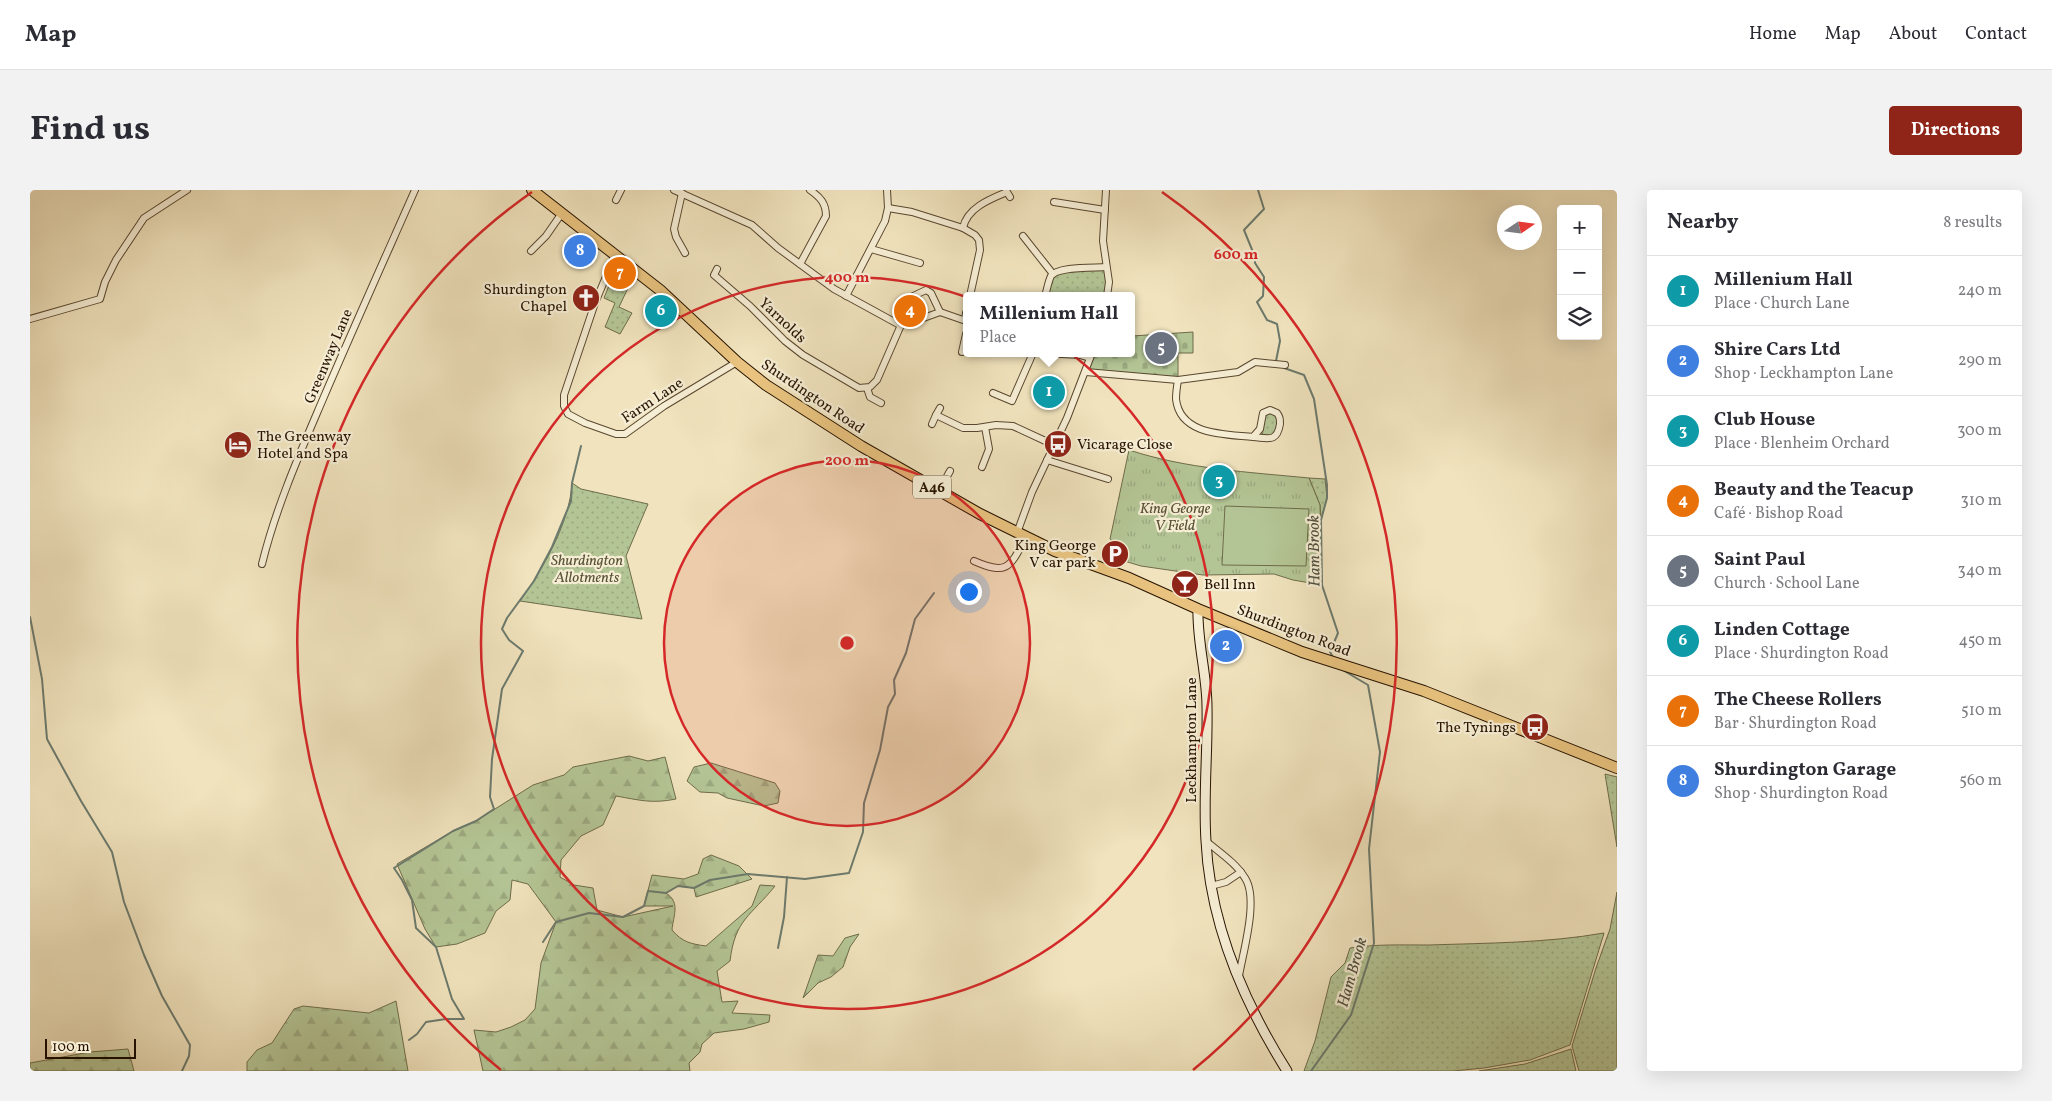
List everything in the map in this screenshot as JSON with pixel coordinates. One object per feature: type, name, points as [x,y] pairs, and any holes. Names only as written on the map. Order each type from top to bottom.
[{"type":"main road","name":"Shurdington Road","points":[[532,190],[660,290],[737,362],[791,402],[861,446],[1021,535],[1055,551],[1130,578],[1198,609],[1302,652],[1424,691],[1617,768]]},
{"type":"street","points":[[30,319],[100,299],[105,282],[116,260],[144,218],[187,190]]},
{"type":"street","name":"Greenway Lane","points":[[262,564],[276,517],[301,450],[415,190]]},
{"type":"street","points":[[616,200],[621,190]]},
{"type":"street","points":[[674,190],[752,224],[778,248],[846,296],[901,325],[940,312],[963,320]]},
{"type":"street","points":[[800,264],[826,216],[823,201],[810,190]]},
{"type":"street","points":[[846,296],[885,221],[888,208],[887,190]]},
{"type":"street","points":[[1106,190],[1104,241],[1109,282],[1108,292]]},
{"type":"street","points":[[682,193],[674,229],[685,253]]},
{"type":"street","points":[[963,228],[964,223],[981,204],[1008,193]]},
{"type":"street","points":[[1054,202],[1105,210]]},
{"type":"street","points":[[888,208],[901,209],[963,228],[975,235],[980,247],[971,292]]},
{"type":"street","points":[[531,251],[546,236],[562,213]]},
{"type":"street","points":[[1023,236],[1053,274]]},
{"type":"street","points":[[871,249],[920,264]]},
{"type":"street","name":"Farm Lane","points":[[615,255],[594,303],[564,395],[564,406],[568,414],[584,423],[616,434],[625,434],[664,406],[737,362]]},
{"type":"street","points":[[1053,274],[1074,268],[1106,267]]},
{"type":"street","name":"Yarnolds","points":[[710,282],[715,272],[785,341],[803,355],[859,388],[867,388],[870,397],[881,403]]},
{"type":"street","points":[[1046,292],[1053,274]]},
{"type":"street","points":[[907,298],[926,290],[931,293],[940,312]]},
{"type":"street","points":[[867,388],[879,378],[901,325]]},
{"type":"street","points":[[962,352],[963,348]]},
{"type":"street","points":[[993,393],[1012,401],[1032,357]]},
{"type":"street","points":[[974,561],[992,568],[1006,567],[1014,560],[1047,460],[1067,418],[1091,357]]},
{"type":"street","points":[[1086,372],[1178,380],[1238,372],[1255,362],[1284,365]]},
{"type":"street","points":[[1178,380],[1177,404],[1182,415],[1189,423],[1208,431],[1253,437],[1270,439],[1279,432],[1280,421],[1278,413],[1270,410],[1263,413],[1260,429],[1253,437]]},
{"type":"street","points":[[932,424],[940,408]]},
{"type":"street","points":[[936,415],[963,428],[1006,424],[1054,445]]},
{"type":"street","points":[[982,467],[989,449],[985,427]]},
{"type":"street","points":[[1047,460],[1108,480]]},
{"type":"street","points":[[939,491],[950,471]]},
{"type":"street","name":"Leckhampton Lane","points":[[1198,609],[1207,705],[1206,841],[1216,913],[1238,980],[1257,1021],[1287,1071]]},
{"type":"street","points":[[1206,841],[1241,872],[1248,882],[1251,896],[1238,980]]},
{"type":"street","points":[[1211,886],[1226,882],[1241,872]]},
{"type":"green space","points":[[1106,267],[1107,292],[1046,292],[1051,278],[1058,272]]},
{"type":"green space","points":[[614,273],[627,280],[624,286],[628,288],[619,307],[632,313],[620,334],[605,327],[615,303],[604,298]]},
{"type":"green space","points":[[1193,332],[1193,353],[1178,353],[1178,380],[1086,372],[1091,357],[1135,357],[1135,336]]},
{"type":"green space","points":[[1263,413],[1277,413],[1279,432],[1270,439],[1260,432]]},
{"type":"green space","name":"King George V Field","points":[[1129,450],[1195,466],[1309,478],[1320,505],[1322,585],[1293,580],[1274,574],[1203,575],[1141,566],[1121,560],[1124,550],[1110,539]]},
{"type":"green space","points":[[1309,478],[1325,479],[1327,498],[1321,520],[1320,505]]},
{"type":"green space","name":"Shurdington Allotments","points":[[572,483],[581,489],[648,504],[626,556],[642,619],[520,601],[538,575],[554,545],[566,513]]},
{"type":"green space","points":[[1225,506],[1309,509],[1306,566],[1222,565]]},
{"type":"green space","points":[[629,756],[648,761],[665,757],[676,799],[653,801],[616,796],[603,825],[581,836],[561,860],[560,877],[574,885],[593,888],[597,910],[623,917],[673,906],[644,906],[652,875],[684,879],[698,874],[703,859],[711,855],[739,866],[752,879],[696,897],[694,888],[678,886],[666,893],[671,897],[675,905],[672,930],[687,942],[706,946],[752,906],[760,885],[775,886],[745,919],[732,947],[730,961],[717,971],[722,1002],[738,1001],[732,1013],[770,1015],[769,1022],[744,1029],[714,1033],[702,1044],[700,1052],[689,1063],[690,1071],[483,1071],[474,1030],[496,1032],[511,1027],[525,1020],[535,1009],[541,963],[556,922],[528,884],[512,880],[510,900],[496,911],[485,933],[457,944],[436,947],[425,929],[397,864],[453,831],[476,821],[533,785],[564,775],[573,767]]},
{"type":"green space","points":[[711,763],[775,783],[780,791],[778,803],[764,806],[727,798],[718,793],[700,792],[687,781],[694,767]]},
{"type":"green space","points":[[1605,774],[1617,777],[1617,847]]},
{"type":"green space","points":[[1617,892],[1617,1071],[1579,1071],[1572,1046],[1610,929]]},
{"type":"green space","points":[[1604,933],[1570,1045],[1530,1060],[1484,1068],[1453,1071],[1304,1071],[1315,1041],[1331,977],[1345,963],[1350,948],[1380,945],[1517,942],[1561,939]]},
{"type":"green space","points":[[859,934],[850,947],[843,967],[831,977],[818,983],[803,998],[818,955],[833,956],[845,938]]},
{"type":"green space","points":[[396,1001],[408,1071],[247,1071],[247,1062],[257,1050],[272,1043],[294,1009],[303,1006],[369,1013]]},
{"type":"green space","points":[[128,1049],[134,1071],[30,1071],[30,1063],[90,1052]]},
{"type":"green space","points":[[1571,1049],[1576,1071],[1479,1071],[1525,1064]]},
{"type":"waterway","name":"Ham Brook","points":[[1258,190],[1264,209],[1244,230],[1255,257],[1255,263],[1264,277],[1263,296],[1257,302],[1267,320],[1277,324],[1280,341],[1276,361]]},
{"type":"waterway","name":"Ham Brook","points":[[1284,368],[1304,375],[1314,399],[1327,485],[1327,498],[1321,520],[1322,585],[1338,633],[1330,652],[1333,657]]},
{"type":"waterway","points":[[409,1040],[417,1034],[426,1022],[464,1019],[452,999],[436,947],[416,928],[412,900],[394,868],[453,831],[476,821],[494,809],[490,797],[492,759],[502,689],[523,651],[509,640],[502,629],[507,618],[534,581],[552,547],[571,501],[572,483],[581,446]]},
{"type":"waterway","points":[[543,942],[556,922],[589,913],[623,917],[644,906],[648,891],[666,893],[678,886],[694,888],[710,880],[748,874],[805,879],[849,873],[863,832],[864,803],[880,750],[888,707],[895,694],[894,680],[906,653],[915,619],[934,593]]},
{"type":"waterway","points":[[30,617],[42,679],[47,739],[112,852],[124,902],[144,955],[162,996],[190,1045],[189,1056],[182,1071]]},
{"type":"waterway","name":"Ham Brook","points":[[1311,1071],[1351,1015],[1374,943],[1369,849],[1380,752],[1368,685],[1341,669]]},
{"type":"waterway","points":[[778,948],[784,917],[787,877]]},
{"type":"place","name":"Shurdington Garage","points":[[580,251]]},
{"type":"place","name":"The Cheese Rollers","points":[[620,273]]},
{"type":"place","name":"Shurdington Chapel","points":[[586,298]]},
{"type":"place","name":"Linden Cottage","points":[[661,311]]},
{"type":"place","name":"Beauty and the Teacup","points":[[910,311]]},
{"type":"place","name":"Saint Paul","points":[[1161,348]]},
{"type":"place","name":"Millenium Hall","points":[[1049,392]]},
{"type":"place","name":"Vicarage Close","points":[[1058,444]]},
{"type":"place","name":"The Greenway Hotel and Spa","points":[[238,445]]},
{"type":"place","name":"Club House","points":[[1219,481]]},
{"type":"place","name":"King George V car park","points":[[1115,554]]},
{"type":"place","name":"Bell Inn","points":[[1185,584]]},
{"type":"place","name":"Shire Cars Ltd","points":[[1226,646]]},
{"type":"place","name":"The Tynings","points":[[1535,727]]}]
